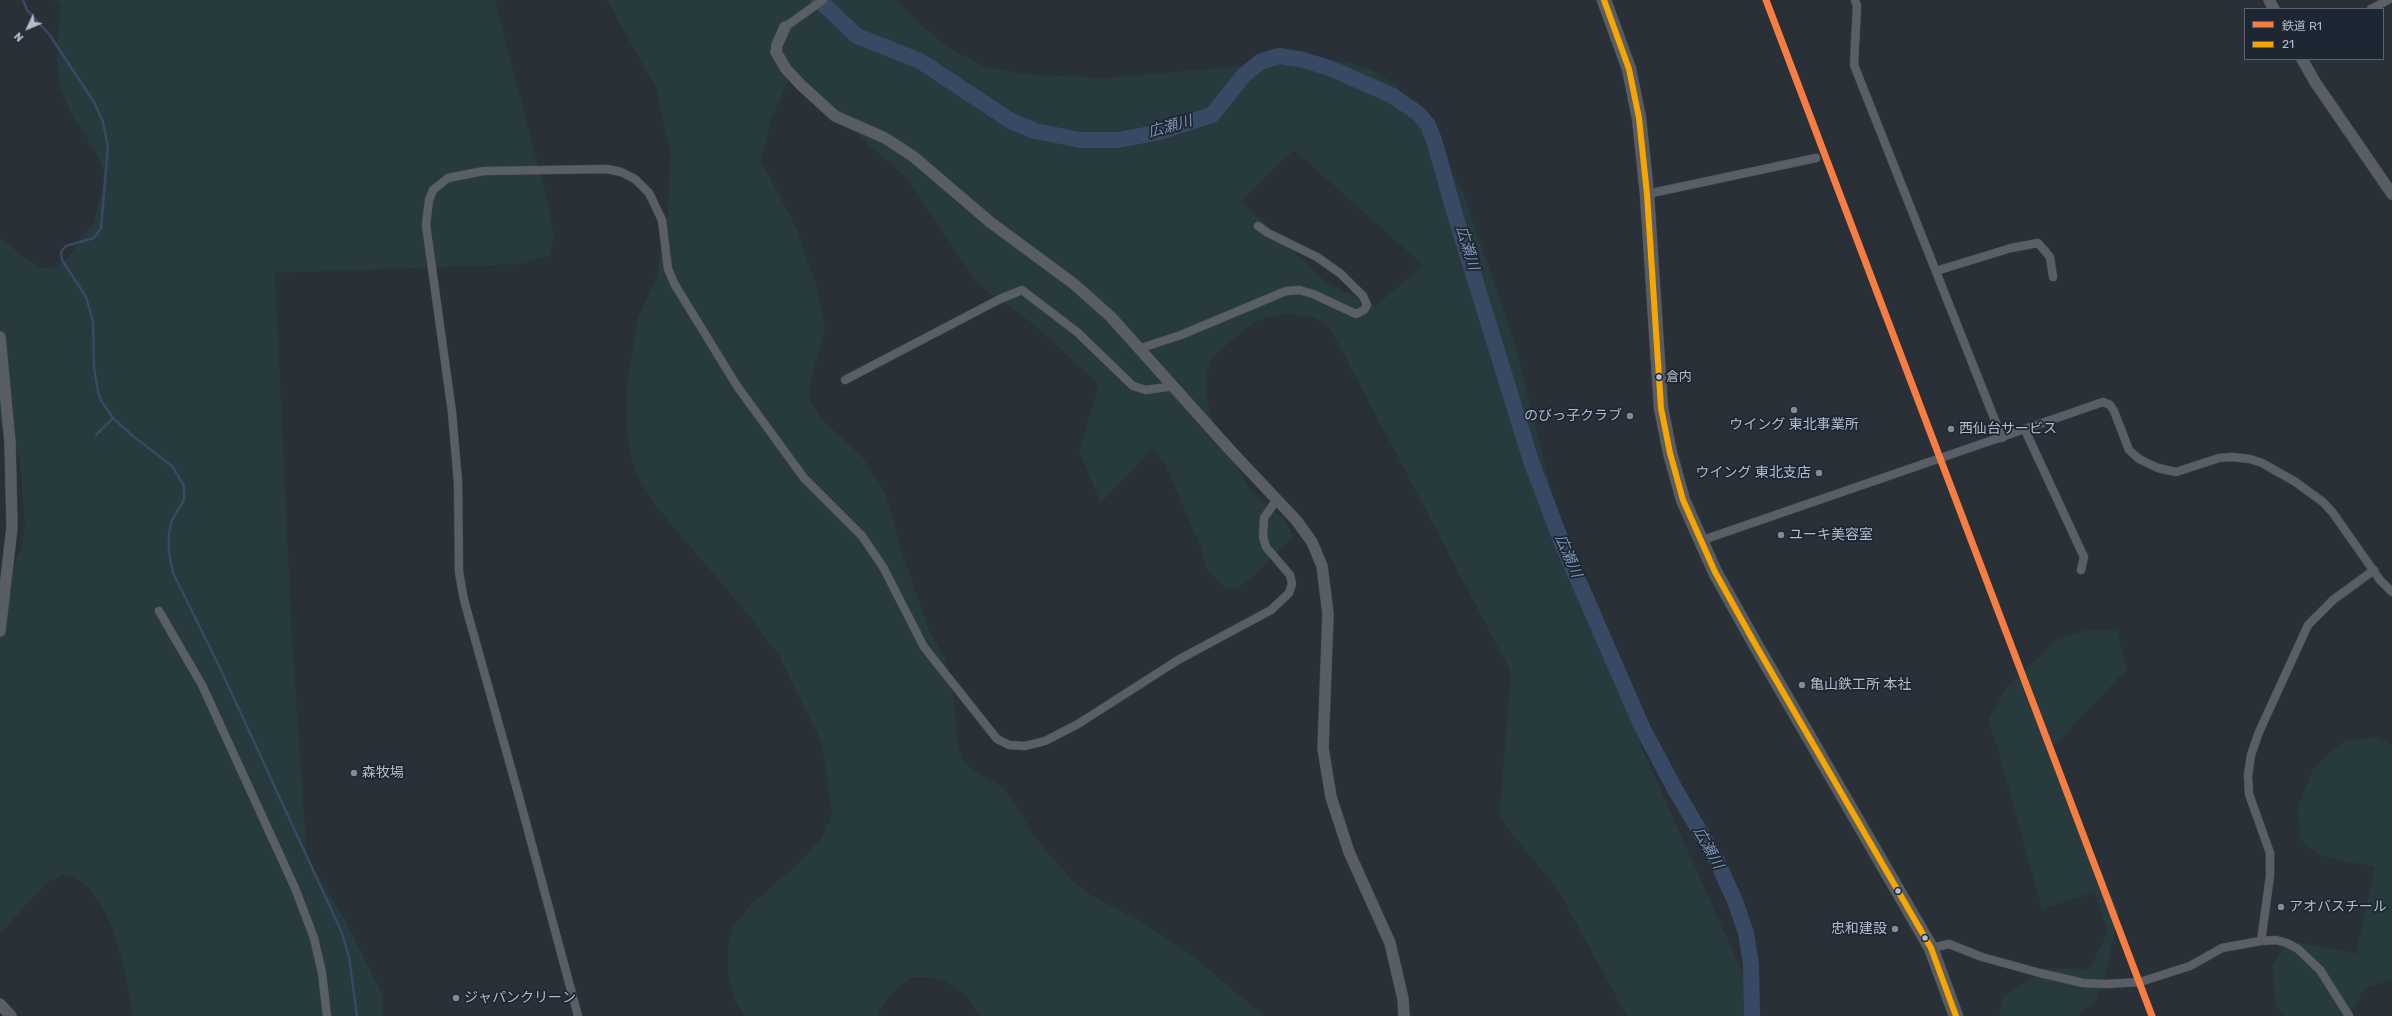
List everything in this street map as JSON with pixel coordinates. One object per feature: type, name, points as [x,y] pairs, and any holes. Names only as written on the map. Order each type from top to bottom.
[{"type":"highway","points":[[1604,0],[1629,69],[1639,118],[1648,194],[1655,339],[1661,408],[1680,489],[1700,541],[1754,642],[1931,948],[1956,1016]]},
{"type":"street","points":[[823,0],[785,27],[776,49],[778,57],[786,69],[817,101],[835,116],[885,138],[914,157],[990,222],[1074,284],[1111,317],[1141,348],[1296,520],[1312,542],[1322,566],[1328,614],[1324,748],[1326,774],[1342,834],[1390,943],[1402,999],[1404,1016]]},
{"type":"street","points":[[1855,0],[1857,6],[1854,65],[2002,438]]},
{"type":"street","points":[[2373,8],[2388,0]]},
{"type":"street","points":[[2303,60],[2315,82],[2392,194]]},
{"type":"street","points":[[1648,194],[1816,158]]},
{"type":"street","points":[[578,1016],[464,600],[459,572],[458,482],[452,412],[426,226],[429,200],[433,190],[448,178],[484,171],[607,169],[621,172],[635,179],[649,193],[662,220],[668,269],[675,285],[737,386],[804,478],[862,536],[883,567],[924,647],[997,739],[1009,745],[1024,746],[1045,741],[1071,727],[1178,660],[1271,610],[1289,593],[1292,584],[1290,575],[1266,547],[1263,537],[1264,518],[1277,500]]},
{"type":"street","points":[[1141,348],[1181,335],[1286,291],[1299,290],[1313,294],[1356,314],[1364,310],[1367,305],[1363,296],[1341,274],[1317,257],[1268,233],[1258,226]]},
{"type":"street","points":[[1936,271],[2011,248],[2038,243],[2050,257],[2053,277]]},
{"type":"street","points":[[845,380],[993,303],[1022,290],[1078,332],[1132,386],[1146,390],[1174,386]]},
{"type":"street","points":[[0,337],[12,480],[12,527],[0,631]]},
{"type":"street","points":[[1700,541],[2100,403],[2108,403],[2115,413],[2127,448],[2138,458],[2158,468],[2176,472],[2219,458],[2232,457],[2250,459],[2294,481],[2323,502],[2342,523],[2374,570],[2392,592]]},
{"type":"street","points":[[2025,430],[2084,557],[2081,570]]},
{"type":"street","points":[[2261,941],[2270,876],[2270,853],[2249,794],[2248,776],[2251,754],[2259,732],[2308,625],[2333,600],[2374,570]]},
{"type":"street","points":[[160,611],[202,685],[295,888],[314,938],[322,973],[327,1016]]},
{"type":"street","points":[[1931,948],[1949,944],[1982,957],[2040,973],[2083,983],[2106,984],[2140,982],[2165,976],[2190,966],[2222,948],[2261,941],[2280,941],[2301,951],[2327,979],[2349,1016]]},
{"type":"street","points":[[0,1004],[10,1016]]},
{"type":"green space","points":[[54,0],[495,0],[549,208],[554,237],[549,256],[522,264],[275,273],[292,639],[307,857],[345,920],[382,994],[383,1016],[133,1016],[124,968],[112,926],[99,902],[86,885],[74,876],[63,875],[45,884],[0,934],[0,583],[11,570],[22,547],[25,523],[20,459],[0,422],[0,237],[23,257],[42,268],[53,268],[66,260],[94,222],[103,188],[104,171],[95,151],[73,117],[60,88],[57,52],[61,3]]},
{"type":"green space","points":[[607,0],[896,0],[917,22],[946,46],[985,67],[1021,74],[1105,78],[1257,65],[1346,62],[1373,70],[1395,84],[1431,133],[1464,195],[1514,342],[1561,528],[1644,753],[1762,1016],[1627,1016],[1558,890],[1499,817],[1511,672],[1329,326],[1315,318],[1285,313],[1258,320],[1234,338],[1212,359],[1206,376],[1207,400],[1217,435],[1251,491],[1285,520],[1293,537],[1249,580],[1236,590],[1226,588],[1206,568],[1201,548],[1165,463],[1152,449],[1101,503],[1079,451],[1099,385],[1036,326],[978,284],[908,179],[790,76],[771,120],[761,161],[797,229],[817,288],[825,328],[809,388],[811,402],[821,418],[863,458],[885,492],[901,549],[929,630],[944,657],[952,680],[957,739],[962,759],[974,771],[1003,787],[1036,838],[1075,884],[1094,897],[1138,920],[1185,950],[1264,1016],[980,1016],[961,990],[947,982],[930,977],[912,977],[896,989],[880,1010],[878,1016],[744,1016],[733,996],[728,971],[728,943],[733,927],[749,906],[799,863],[822,837],[832,814],[822,743],[778,654],[750,617],[656,506],[638,477],[631,456],[627,435],[627,385],[638,318],[656,279],[668,215],[670,150],[656,88]],"holes":[[[1294,150],[1423,265],[1376,306],[1327,283],[1241,201]]]},
{"type":"green space","points":[[2117,630],[2127,669],[2049,751],[2119,911],[2107,970],[2095,1001],[2077,1016],[1999,1016],[2003,997],[2048,968],[2090,969],[2108,931],[2094,892],[2042,909],[1997,746],[1988,721],[2006,688],[2057,640],[2083,631]]},
{"type":"green space","points":[[2377,737],[2392,745],[2392,979],[2365,988],[2348,1016],[2283,1016],[2276,1005],[2272,967],[2288,940],[2356,954],[2375,867],[2320,856],[2300,840],[2298,806],[2314,767],[2344,741]]},
{"type":"waterway","points":[[23,0],[27,10],[49,34],[94,102],[103,122],[108,147],[101,228],[94,238],[66,246],[61,252],[62,260],[86,297],[93,321],[94,367],[98,392],[102,402],[113,418],[134,437],[172,466],[184,486],[184,500],[172,520],[169,532],[169,552],[173,573],[220,668],[342,933],[349,957],[357,1016]]},
{"type":"waterway","name":"広瀬川","points":[[819,0],[857,36],[920,61],[1011,121],[1035,131],[1081,140],[1118,140],[1155,133],[1212,115],[1244,75],[1260,62],[1279,56],[1304,60],[1332,69],[1393,96],[1419,114],[1428,125],[1434,140],[1456,218],[1531,461],[1562,543],[1642,727],[1676,791],[1716,859],[1735,901],[1746,933],[1751,965],[1752,1016]]},
{"type":"waterway","points":[[96,435],[113,418]]},
{"type":"rail line","name":"R1","points":[[1766,0],[2152,1016]]},
{"type":"transit line","name":"21","points":[[1604,0],[1629,69],[1639,118],[1647,194],[1661,408],[1670,453],[1683,500],[1715,572],[1931,948],[1956,1016]]},
{"type":"place","name":"倉内","points":[[1659,377]]},
{"type":"place","name":"ウイング 東北事業所","points":[[1794,410]]},
{"type":"place","name":"のびっ子クラブ","points":[[1630,416]]},
{"type":"place","name":"西仙台サービス","points":[[1951,429]]},
{"type":"place","name":"ウイング 東北支店","points":[[1819,473]]},
{"type":"place","name":"ユーキ美容室","points":[[1781,535]]},
{"type":"place","name":"亀山鉄工所 本社","points":[[1802,685]]},
{"type":"place","name":"森牧場","points":[[354,773]]},
{"type":"place","name":"アオバスチール","points":[[2281,907]]},
{"type":"place","name":"忠和建設","points":[[1895,929]]},
{"type":"place","name":"ジャパンクリーン","points":[[456,998]]}]
